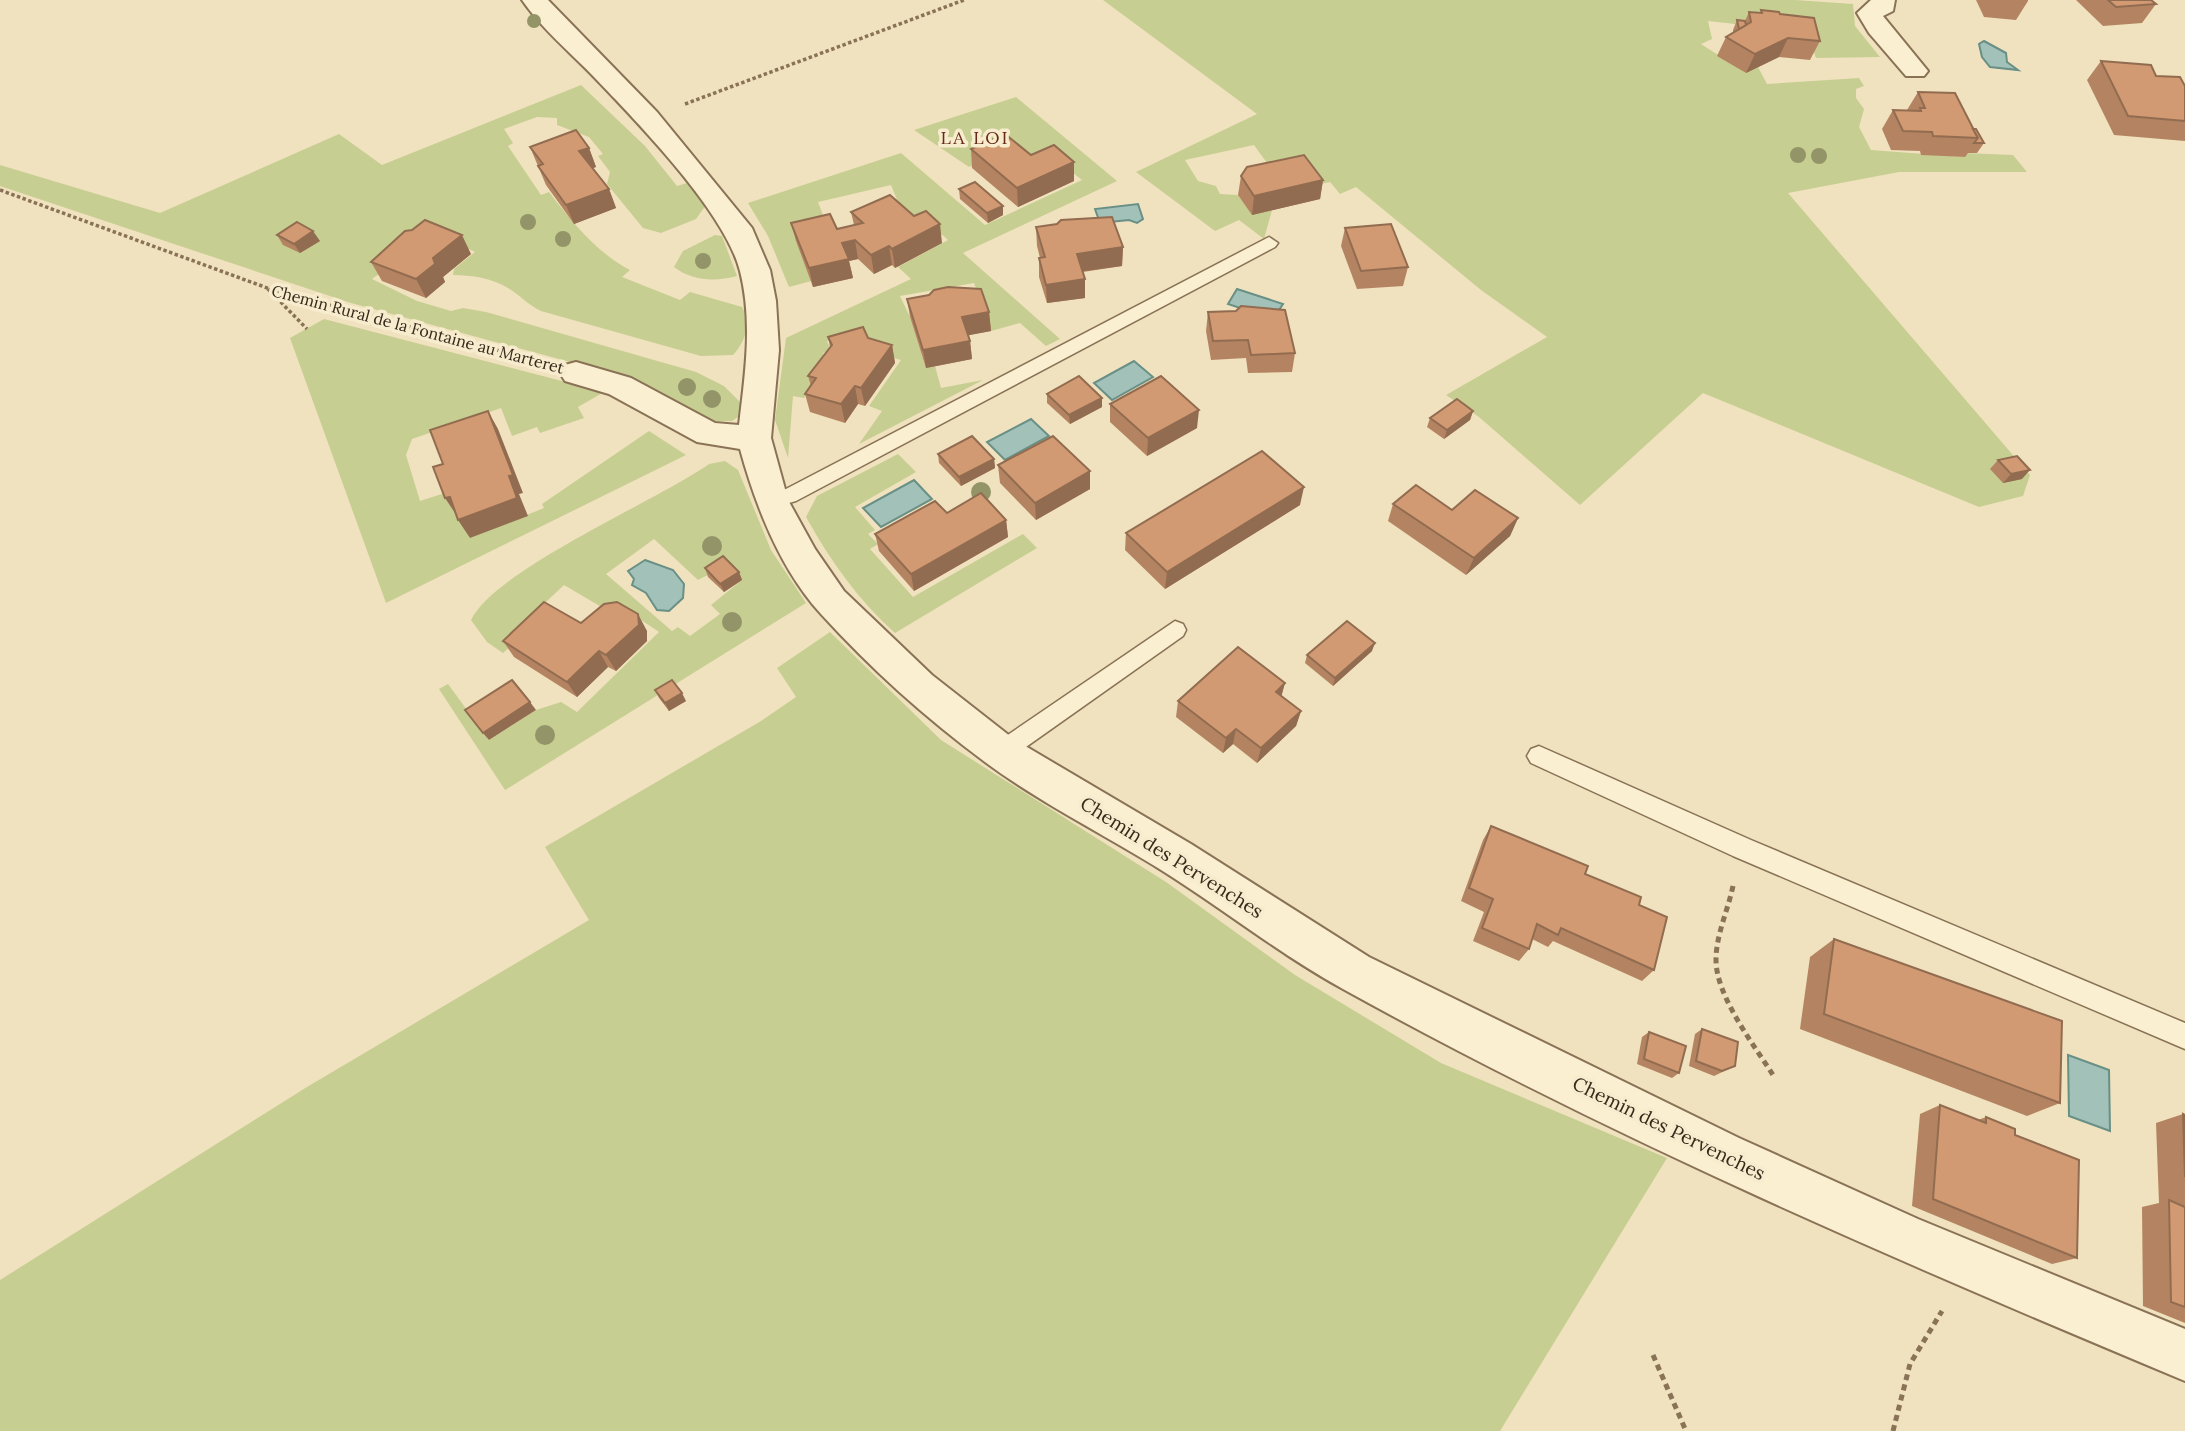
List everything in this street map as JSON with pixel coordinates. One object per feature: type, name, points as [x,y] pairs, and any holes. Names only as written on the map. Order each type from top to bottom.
[{"type":"street","name":"Chemin des Pervenches","points":[[534,0],[648,118],[732,218],[755,270],[764,329],[754,438],[771,500],[802,559],[831,601],[919,686],[1000,752],[1176,857],[1354,972],[1477,1036],[1722,1155],[1901,1236],[2185,1354]]},
{"type":"street","points":[[1883,0],[1884,6],[1869,13],[1878,28],[1915,71]]},
{"type":"street","name":"Chemin Rural de la Fontaine au Marteret","points":[[576,373],[620,386],[709,434],[754,438]]},
{"type":"lane","points":[[771,500],[789,496],[838,471],[1269,243]]},
{"type":"lane","points":[[1000,752],[1175,630]]},
{"type":"lane","points":[[1539,756],[1742,848],[2185,1036]]},
{"type":"path","points":[[648,118],[964,0]]},
{"type":"path","name":"Chemin Rural de la Fontaine au Marteret","points":[[0,190],[86,219],[267,288],[359,316],[576,373]]},
{"type":"path","points":[[267,288],[307,329]]},
{"type":"path","points":[[1742,848],[1716,962],[1724,989],[1743,1027],[1773,1075]]},
{"type":"path","points":[[1893,1431],[1910,1364],[1942,1311]]},
{"type":"path","points":[[1653,1355],[1686,1431]]},
{"type":"green space","points":[[1103,0],[1795,0],[1853,4],[1855,26],[1880,57],[1816,58],[1807,32],[1708,21],[1712,39],[1701,44],[1746,73],[1758,67],[1767,84],[1859,78],[1864,86],[1856,89],[1856,98],[1864,109],[1859,127],[1871,150],[1964,157],[1963,153],[2013,155],[2027,172],[1899,172],[1788,193],[2030,475],[2023,496],[1979,507],[1703,393],[1580,505],[1479,417],[1446,395],[1547,337],[1481,290],[1356,187],[1340,194],[1330,182],[1303,185],[1284,180],[1254,145],[1185,160],[1198,181],[1216,186],[1220,194],[1238,195],[1252,214],[1272,210],[1264,239],[1239,220],[1215,231],[1136,172],[1257,114]]},
{"type":"green space","points":[[581,85],[645,146],[677,186],[687,183],[706,205],[696,219],[661,233],[643,228],[607,184],[610,172],[598,156],[603,154],[589,137],[557,125],[557,118],[537,117],[504,129],[513,143],[508,146],[541,195],[549,192],[595,245],[630,270],[622,277],[680,300],[690,292],[742,307],[746,332],[733,355],[701,356],[541,311],[495,282],[474,276],[453,275],[454,269],[475,252],[424,227],[390,266],[372,279],[417,301],[451,311],[463,308],[486,312],[696,372],[724,386],[744,406],[741,415],[732,421],[714,421],[662,393],[618,375],[351,303],[0,186],[0,165],[160,213],[339,134],[382,165]]},
{"type":"green space","points":[[1016,97],[1117,181],[963,253],[1060,339],[1046,346],[1020,323],[991,331],[974,283],[900,296],[910,317],[926,368],[935,366],[941,388],[983,380],[859,444],[882,411],[869,406],[901,360],[878,350],[862,331],[827,341],[831,350],[823,353],[829,365],[804,398],[793,396],[788,458],[775,420],[786,338],[911,279],[898,267],[948,240],[930,224],[924,227],[898,202],[891,185],[818,202],[830,234],[811,281],[789,287],[768,236],[748,203],[901,153],[985,225],[1082,180],[1043,149],[1016,161],[1004,151],[969,167],[914,130]]},
{"type":"green space","points":[[715,235],[722,236],[737,276],[704,279],[688,275],[674,267],[683,251]]},
{"type":"green space","points":[[324,319],[604,392],[578,407],[584,418],[540,433],[537,427],[512,436],[501,408],[412,439],[406,455],[420,501],[448,492],[470,538],[544,508],[542,504],[649,431],[686,455],[386,603],[290,338]]},
{"type":"green space","points":[[898,454],[916,472],[855,507],[875,530],[868,534],[878,544],[870,549],[913,597],[1023,534],[1037,548],[895,633],[846,579],[806,517],[817,496]]},
{"type":"green space","points":[[725,461],[738,470],[771,550],[806,603],[505,790],[439,689],[448,684],[489,740],[536,710],[561,702],[577,712],[659,632],[623,608],[615,615],[564,585],[532,615],[540,620],[503,653],[487,642],[471,620],[486,600],[543,558],[709,464]],"holes":[[[654,539],[698,580],[727,565],[742,580],[711,605],[720,614],[690,636],[678,627],[672,631],[606,574]]]},
{"type":"green space","points":[[830,632],[941,740],[1166,882],[1295,975],[1441,1063],[1667,1158],[1500,1431],[0,1431],[0,1280],[307,1087],[589,920],[545,847],[761,721],[796,697],[777,668]]},
{"type":"water","points":[[1984,41],[2006,53],[2007,62],[2018,70],[1990,67],[1982,57],[1979,44]]},
{"type":"water","points":[[1138,204],[1143,219],[1137,223],[1129,220],[1100,223],[1095,209]]},
{"type":"water","points":[[1237,289],[1283,304],[1273,319],[1228,304]]},
{"type":"water","points":[[1134,361],[1153,377],[1112,400],[1094,383]]},
{"type":"water","points":[[1031,419],[1049,436],[1005,460],[987,442]]},
{"type":"water","points":[[914,480],[932,499],[881,527],[863,508]]},
{"type":"water","points":[[645,560],[673,570],[684,584],[683,598],[669,611],[657,610],[646,593],[632,585],[634,579],[628,571]]},
{"type":"water","points":[[2068,1055],[2109,1070],[2110,1131],[2069,1116]]},
{"type":"building","points":[[2108,0],[2151,0],[2156,4],[2116,7]]},
{"type":"building","points":[[1761,10],[1814,18],[1820,41],[1788,38],[1755,54],[1726,37],[1751,22],[1749,12],[1762,13]]},
{"type":"building","points":[[1737,20],[1745,21],[1746,25],[1739,29]]},
{"type":"building","points":[[2101,61],[2151,65],[2156,76],[2180,77],[2185,86],[2185,121],[2128,116]]},
{"type":"building","points":[[1918,92],[1955,93],[1978,138],[1933,136],[1932,132],[1903,131],[1893,110],[1921,111],[1920,108],[1925,108]]},
{"type":"building","points":[[1973,129],[1976,129],[1984,143],[1974,143],[1978,138]]},
{"type":"building","points":[[576,130],[589,148],[579,151],[609,189],[566,205],[538,166],[543,164],[530,147]]},
{"type":"building","points":[[1005,134],[1031,155],[1054,145],[1074,162],[1017,188],[971,149]]},
{"type":"building","points":[[1304,155],[1323,180],[1254,196],[1241,176],[1247,167]]},
{"type":"building","points":[[975,182],[1003,206],[987,213],[959,189]]},
{"type":"building","points":[[890,195],[914,216],[926,211],[940,224],[892,249],[889,246],[871,255],[855,240],[842,243],[849,259],[809,268],[791,223],[830,214],[837,229],[863,223],[851,212]]},
{"type":"building","points":[[1112,217],[1123,247],[1077,254],[1085,279],[1046,285],[1039,258],[1045,257],[1036,227],[1057,224],[1061,220]]},
{"type":"building","points":[[425,220],[462,235],[433,258],[435,264],[416,279],[371,262],[405,231],[412,230]]},
{"type":"building","points":[[297,222],[313,231],[294,244],[277,235]]},
{"type":"building","points":[[1391,224],[1408,267],[1361,271],[1345,228]]},
{"type":"building","points":[[948,287],[981,289],[989,312],[962,317],[970,341],[923,350],[907,299],[929,295],[934,290]]},
{"type":"building","points":[[1241,306],[1285,310],[1295,353],[1251,355],[1248,340],[1213,341],[1208,312],[1236,311]]},
{"type":"building","points":[[863,327],[868,338],[892,345],[861,388],[855,386],[841,404],[805,394],[816,378],[808,376],[832,345],[828,337]]},
{"type":"building","points":[[1079,376],[1102,398],[1069,415],[1047,394]]},
{"type":"building","points":[[1161,376],[1199,410],[1148,438],[1110,404]]},
{"type":"building","points":[[1457,399],[1473,411],[1447,430],[1430,418]]},
{"type":"building","points":[[488,411],[513,475],[509,476],[517,498],[458,520],[450,497],[445,498],[433,467],[443,464],[430,430]]},
{"type":"building","points":[[972,436],[994,459],[959,477],[938,454]]},
{"type":"building","points":[[1053,436],[1090,471],[1035,503],[998,465]]},
{"type":"building","points":[[1262,451],[1304,487],[1167,572],[1126,533]]},
{"type":"building","points":[[2017,456],[2030,470],[2011,474],[1998,460]]},
{"type":"building","points":[[1416,485],[1452,510],[1475,490],[1518,518],[1474,558],[1393,504]]},
{"type":"building","points":[[981,493],[1006,520],[911,574],[875,534],[935,501],[947,513]]},
{"type":"building","points":[[723,556],[739,572],[720,584],[705,568]]},
{"type":"building","points":[[544,602],[581,623],[604,604],[617,602],[638,614],[639,625],[606,655],[599,651],[567,682],[503,641]]},
{"type":"building","points":[[1347,621],[1375,643],[1335,678],[1307,655]]},
{"type":"building","points":[[1238,647],[1285,683],[1276,692],[1301,711],[1261,748],[1236,729],[1226,738],[1178,701]]},
{"type":"building","points":[[512,680],[530,702],[483,733],[465,710]]},
{"type":"building","points":[[672,680],[682,693],[665,703],[655,690]]},
{"type":"building","points":[[1491,826],[1588,866],[1585,874],[1641,897],[1639,905],[1667,917],[1654,970],[1561,928],[1558,935],[1537,924],[1529,949],[1482,928],[1493,899],[1469,888]]},
{"type":"building","points":[[1834,939],[2062,1021],[2060,1103],[1824,1014]]},
{"type":"building","points":[[1702,1029],[1738,1042],[1735,1066],[1722,1071],[1696,1061]]},
{"type":"building","points":[[1649,1032],[1686,1046],[1679,1073],[1644,1059]]},
{"type":"building","points":[[1940,1105],[1986,1123],[1986,1117],[2015,1129],[2015,1135],[2079,1160],[2077,1258],[1933,1199]]},
{"type":"building","points":[[2183,1114],[2185,1115],[2185,1177]]},
{"type":"building","points":[[2169,1200],[2185,1207],[2185,1307],[2171,1302]]},
{"type":"district","name":"LA LOI","points":[[975,137]]}]
